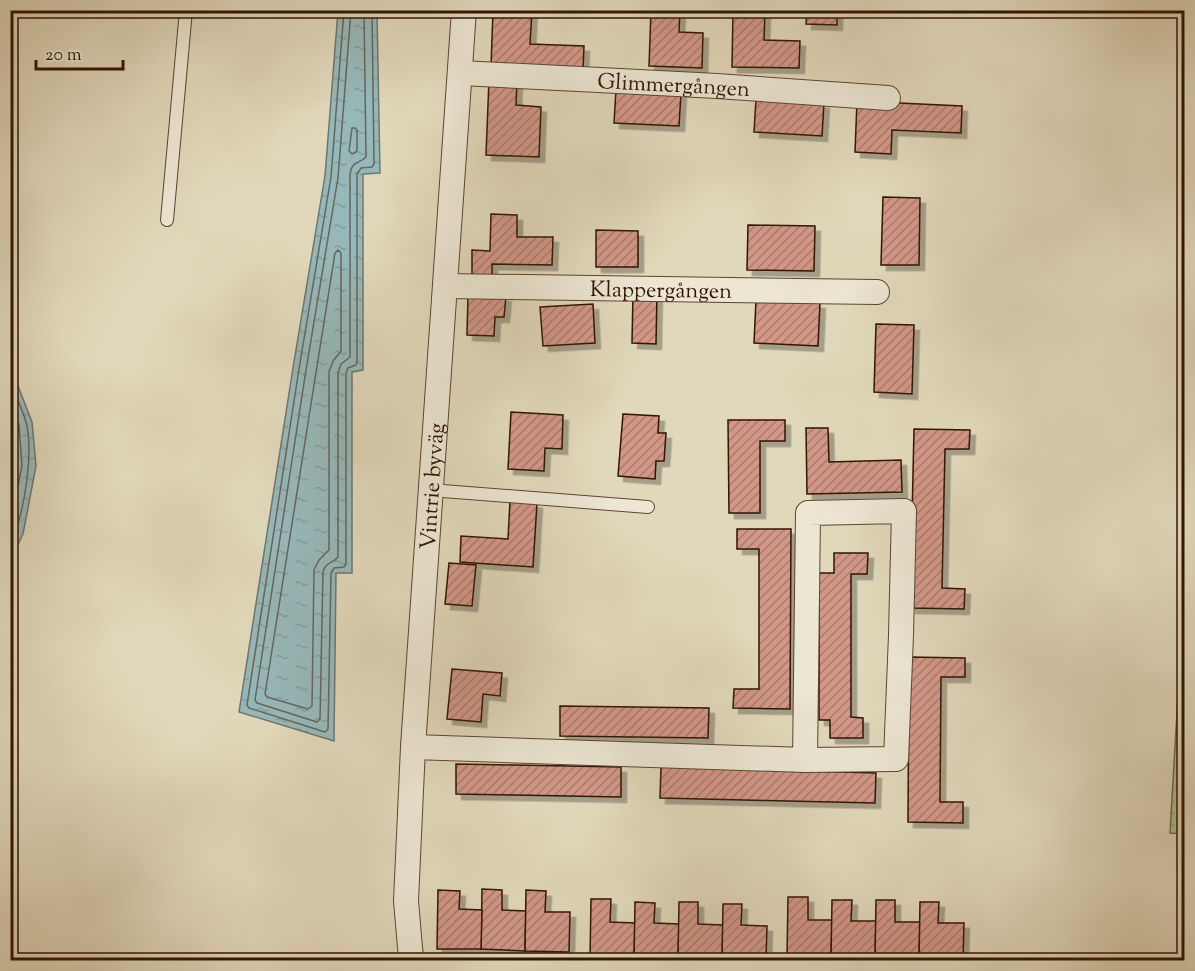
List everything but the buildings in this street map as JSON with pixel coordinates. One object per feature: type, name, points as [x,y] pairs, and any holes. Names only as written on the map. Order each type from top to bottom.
[{"type":"street","name":"Vintrie byväg","points":[[414,960],[411,959],[406,901],[413,747],[464,10]]},
{"type":"street","name":"Glimmergången","points":[[460,73],[717,86],[888,98]]},
{"type":"street","name":"Klappergången","points":[[445,286],[877,292]]},
{"type":"street","points":[[413,747],[805,760],[896,759],[904,511],[808,513],[805,760]]},
{"type":"lane","points":[[167,220],[186,10]]},
{"type":"lane","points":[[430,490],[648,507]]},
{"type":"green space","points":[[1182,626],[1184,626],[1184,834],[1170,833]]},
{"type":"water","points":[[338,11],[377,11],[380,173],[363,174],[363,370],[352,372],[352,573],[336,573],[334,741],[239,712],[325,176]]},
{"type":"water","points":[[11,368],[32,422],[36,466],[23,534],[11,559]]}]
